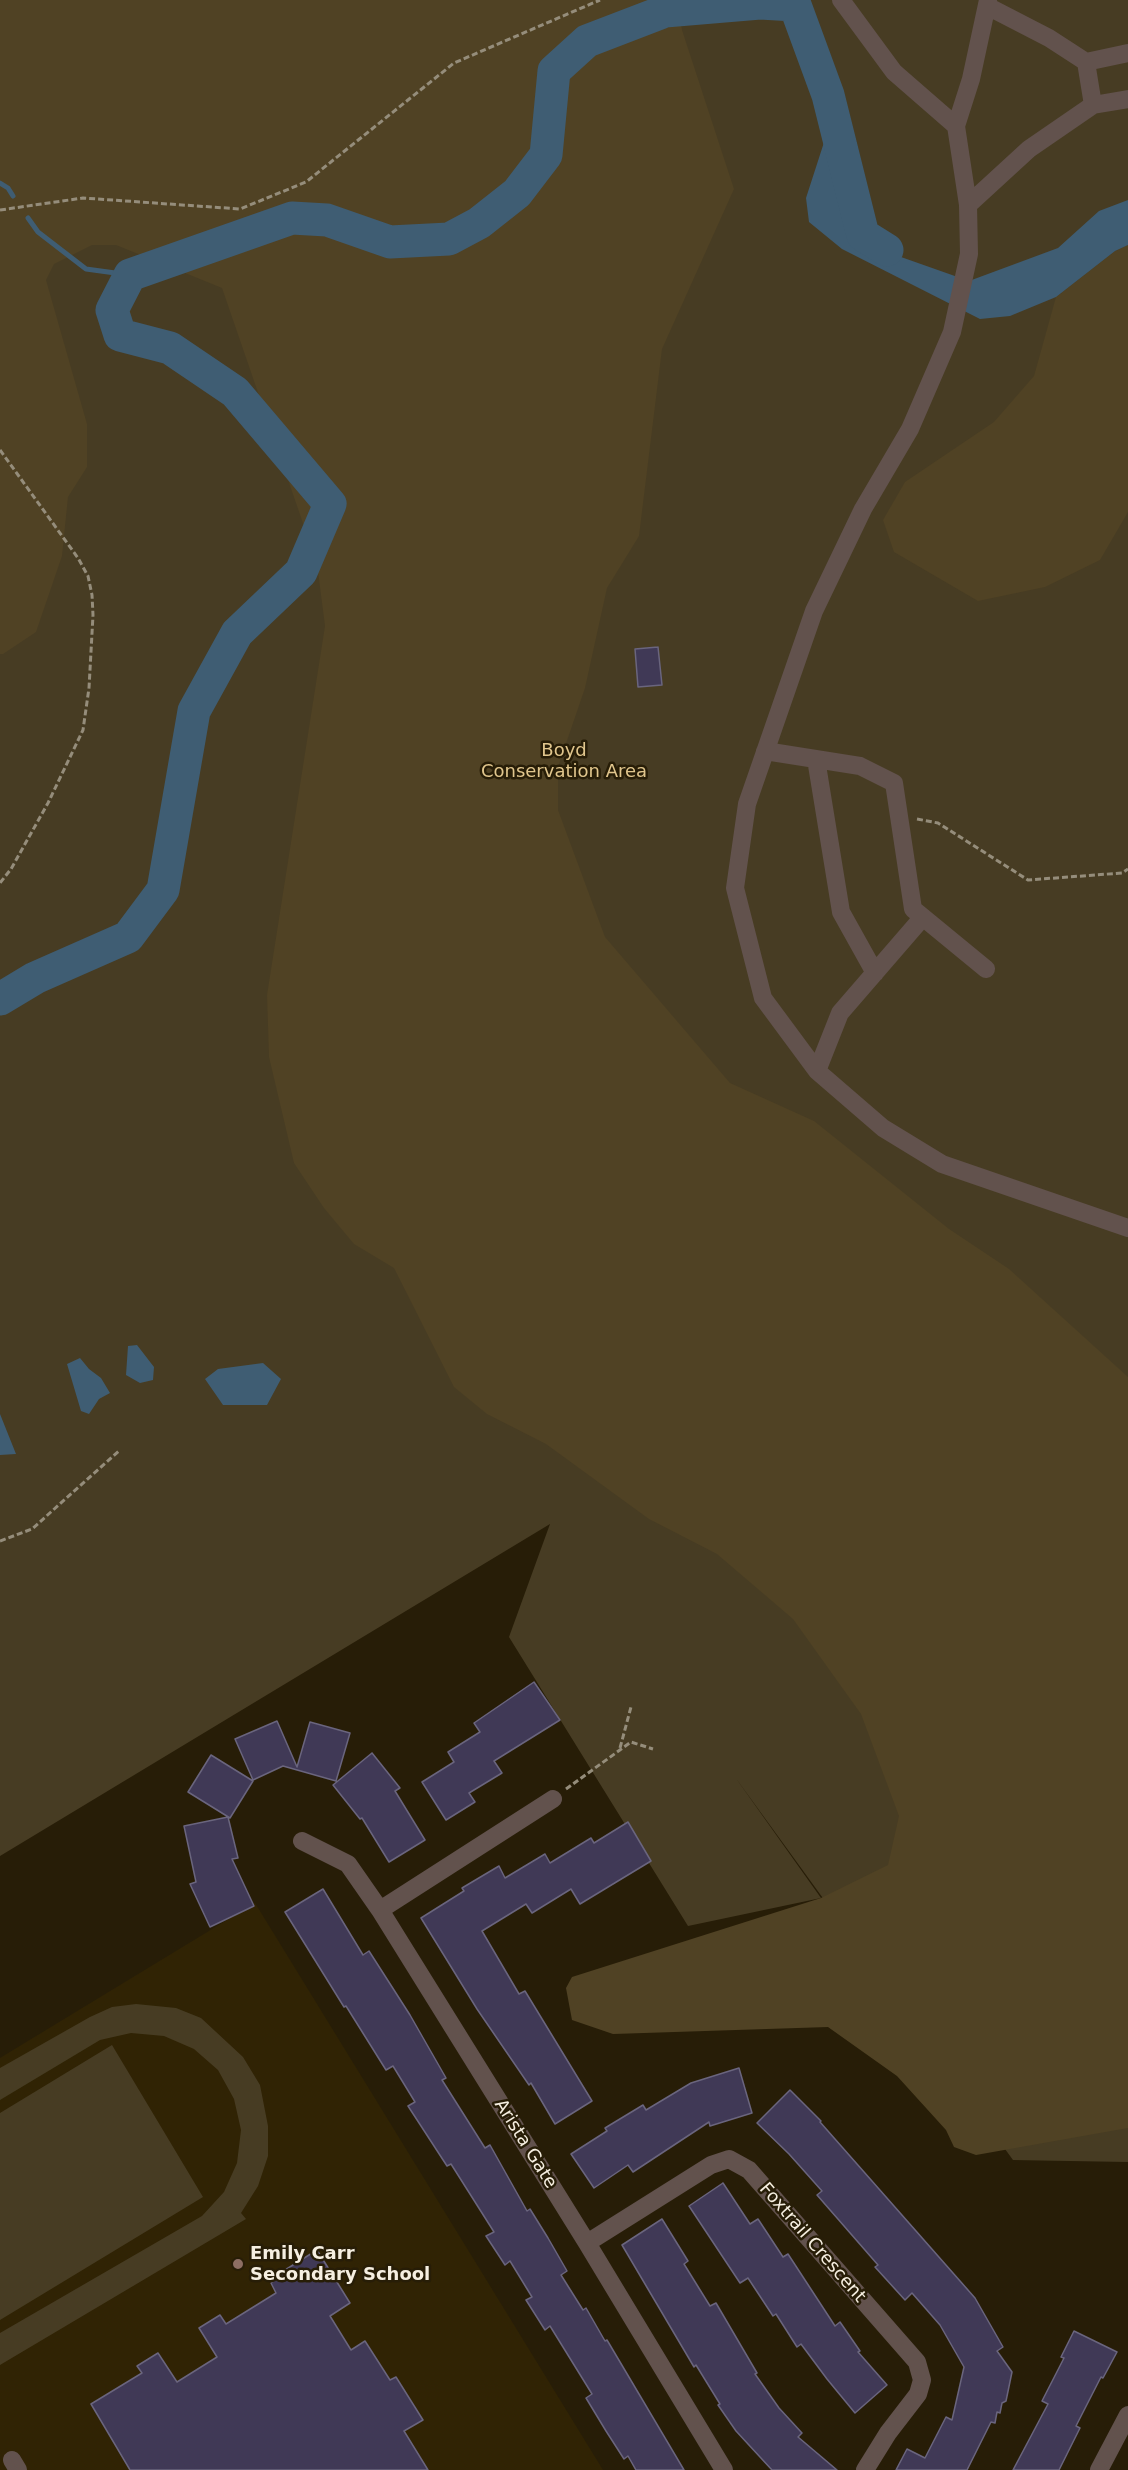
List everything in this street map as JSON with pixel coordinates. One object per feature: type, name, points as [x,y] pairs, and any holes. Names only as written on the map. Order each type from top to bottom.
[{"type":"street","points":[[841,0],[894,72],[956,126]]},
{"type":"street","points":[[1128,53],[1086,62],[988,3],[971,79],[956,126],[968,205],[969,254],[952,332],[910,429],[863,509],[814,611],[747,804],[735,888],[763,998],[817,1071],[883,1128],[942,1164],[1128,1228]]},
{"type":"street","points":[[1086,62],[1093,105]]},
{"type":"street","points":[[968,205],[1029,149],[1093,105],[1128,99]]},
{"type":"street","points":[[765,751],[860,766],[894,783],[913,909],[986,969]]},
{"type":"street","points":[[816,759],[841,912],[874,973]]},
{"type":"street","points":[[817,1071],[840,1013],[923,917]]},
{"type":"street","points":[[380,1910],[553,1799]]},
{"type":"street","name":"Arista Gate","points":[[302,1841],[348,1864],[380,1910],[587,2243],[724,2470]]},
{"type":"street","name":"Foxtrail Crescent","points":[[587,2243],[711,2166],[729,2159],[749,2170],[916,2362],[922,2380],[918,2394],[888,2433],[865,2470]]},
{"type":"street","points":[[1099,2470],[1128,2415]]},
{"type":"path","points":[[0,210],[82,198],[240,209],[306,183],[454,63],[600,0]]},
{"type":"path","points":[[0,450],[78,558],[88,576],[93,595],[89,688],[83,730],[48,803],[11,869],[0,883]]},
{"type":"path","points":[[899,816],[938,823],[1028,880],[1122,873],[1128,869]]},
{"type":"path","points":[[0,1541],[32,1529],[120,1450]]},
{"type":"path","points":[[620,1748],[631,1707]]},
{"type":"path","points":[[553,1799],[631,1742],[653,1749]]},
{"type":"shaded area","points":[[0,0],[677,0],[682,30],[734,189],[662,349],[639,536],[607,588],[585,688],[558,767],[558,810],[605,937],[730,1083],[814,1121],[949,1229],[1009,1269],[1128,1377],[1128,2128],[976,2155],[954,2147],[946,2130],[897,2076],[828,2027],[613,2034],[572,2020],[566,1988],[572,1977],[821,1898],[888,1865],[899,1816],[861,1714],[793,1619],[717,1554],[649,1519],[546,1444],[487,1414],[454,1387],[394,1268],[354,1244],[324,1208],[294,1163],[269,1057],[267,995],[325,626],[317,564],[222,288],[116,245],[92,245],[54,264],[46,280],[87,424],[87,467],[68,497],[62,556],[36,632],[0,654]]},
{"type":"shaded area","points":[[1128,245],[1128,512],[1100,560],[1045,587],[978,601],[894,552],[883,520],[905,482],[994,422],[1034,376],[1056,297],[1115,251]]},
{"type":"shaded area","name":"Emily Carr Secondary School","points":[[255,1903],[603,2470],[0,2470],[0,2058]]},
{"type":"green space","name":"Boyd Conservation Area","points":[[0,0],[1128,0],[1128,2162],[1013,2160],[735,1777],[821,1898],[688,1926],[509,1637],[550,1524],[0,1856]]},
{"type":"green space","points":[[136,2004],[176,2008],[201,2018],[243,2057],[260,2085],[268,2126],[268,2156],[258,2186],[241,2213],[246,2219],[0,2365],[0,2333],[202,2216],[224,2192],[237,2163],[241,2130],[234,2099],[218,2070],[194,2049],[164,2036],[131,2033],[100,2040],[0,2100],[0,2068],[90,2017],[112,2007]]},
{"type":"green space","points":[[112,2045],[203,2197],[0,2320],[0,2113]]},
{"type":"water","points":[[828,95],[852,127],[858,149],[850,192],[858,219],[901,257],[969,281],[1058,248],[1099,211],[1128,200],[1128,245],[1115,251],[1056,297],[1010,316],[980,319],[842,249],[809,222],[806,198],[828,130]]},
{"type":"water","points":[[137,1345],[154,1367],[153,1380],[140,1383],[126,1375],[128,1346]]},
{"type":"water","points":[[80,1358],[101,1378],[110,1393],[99,1399],[89,1414],[81,1411],[67,1364]]},
{"type":"water","points":[[263,1363],[281,1379],[267,1405],[223,1405],[205,1379],[218,1369]]},
{"type":"water","points":[[0,1414],[16,1454],[0,1455]]},
{"type":"building","points":[[658,647],[662,685],[638,687],[635,649]]},
{"type":"building","points":[[534,1682],[560,1720],[494,1761],[502,1773],[469,1793],[475,1802],[446,1820],[422,1782],[454,1762],[448,1752],[480,1732],[474,1723]]},
{"type":"building","points":[[277,1721],[297,1767],[310,1722],[350,1733],[336,1781],[283,1766],[253,1780],[235,1739]]},
{"type":"building","points":[[372,1753],[400,1788],[395,1791],[425,1840],[389,1862],[362,1818],[360,1819],[333,1785]]},
{"type":"building","points":[[211,1755],[253,1781],[230,1818],[188,1792]]},
{"type":"building","points":[[228,1817],[238,1858],[232,1859],[254,1906],[210,1927],[190,1884],[196,1882],[184,1826]]},
{"type":"building","points":[[628,1822],[651,1861],[580,1904],[571,1889],[532,1913],[526,1904],[482,1931],[519,1994],[525,1991],[592,2101],[555,2124],[531,2083],[529,2085],[477,2009],[421,1918],[464,1891],[462,1888],[499,1866],[505,1878],[545,1854],[550,1863],[591,1838],[594,1843]]},
{"type":"building","points":[[323,1889],[363,1955],[369,1951],[410,2015],[446,2078],[442,2080],[485,2148],[490,2145],[527,2211],[530,2209],[548,2238],[567,2271],[561,2275],[583,2310],[586,2308],[605,2341],[607,2340],[684,2470],[636,2470],[628,2456],[624,2459],[606,2431],[586,2398],[592,2394],[550,2326],[545,2330],[526,2300],[532,2297],[510,2261],[505,2265],[486,2236],[494,2232],[451,2164],[447,2166],[408,2106],[415,2102],[393,2066],[386,2070],[285,1912]]},
{"type":"building","points":[[739,2068],[752,2113],[710,2126],[709,2122],[633,2172],[628,2165],[594,2188],[571,2154],[607,2131],[605,2128],[643,2105],[646,2110],[691,2083]]},
{"type":"building","points":[[790,2090],[821,2121],[975,2298],[1003,2347],[997,2351],[1012,2372],[1006,2401],[1002,2403],[1000,2413],[997,2412],[995,2423],[991,2422],[967,2470],[896,2470],[907,2449],[925,2458],[946,2417],[952,2420],[964,2367],[940,2325],[912,2293],[905,2300],[875,2267],[878,2265],[817,2195],[822,2191],[757,2123]]},
{"type":"building","points":[[723,2183],[750,2224],[758,2219],[783,2257],[788,2254],[835,2326],[840,2322],[860,2351],[858,2352],[887,2385],[855,2413],[801,2344],[797,2347],[776,2314],[773,2316],[748,2278],[740,2283],[689,2206]]},
{"type":"building","points":[[662,2219],[688,2261],[684,2264],[710,2306],[716,2303],[757,2373],[755,2374],[779,2408],[802,2433],[798,2437],[837,2470],[772,2470],[736,2431],[718,2405],[720,2404],[696,2365],[694,2367],[622,2245]]},
{"type":"building","points":[[317,2250],[350,2303],[330,2316],[351,2350],[365,2341],[390,2380],[396,2377],[423,2420],[404,2431],[428,2470],[130,2470],[91,2404],[142,2373],[137,2366],[158,2353],[177,2382],[217,2357],[199,2328],[220,2315],[226,2324],[276,2293],[271,2283],[278,2278],[277,2275]]},
{"type":"building","points":[[1074,2331],[1117,2352],[1103,2378],[1101,2377],[1076,2426],[1080,2428],[1059,2470],[1013,2470],[1048,2404],[1042,2401],[1064,2358],[1061,2357]]},
{"type":"waterway","points":[[0,999],[35,978],[128,937],[163,890],[194,711],[237,633],[301,572],[330,504],[235,392],[170,348],[120,335],[112,310],[130,275],[292,218],[327,220],[390,242],[449,239],[479,223],[517,193],[546,155],[554,71],[587,41],[665,11],[760,3],[795,5],[828,95],[863,235],[887,250]]},
{"type":"waterway","points":[[0,183],[8,188],[13,196]]},
{"type":"waterway","points":[[28,218],[38,232],[86,269],[130,275]]},
{"type":"place","name":"Emily Carr Secondary School","points":[[238,2264]]}]
